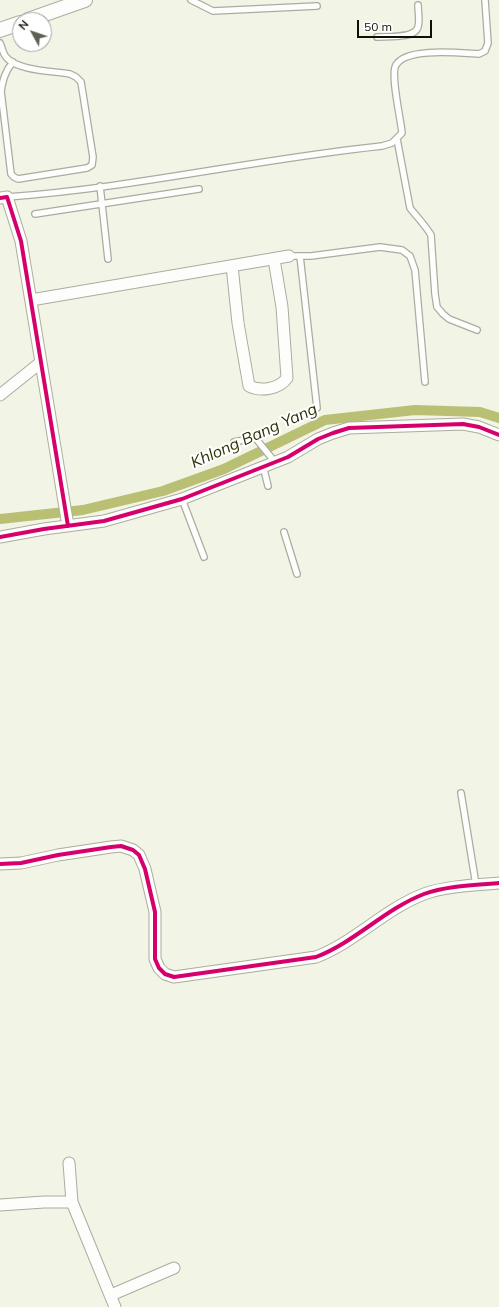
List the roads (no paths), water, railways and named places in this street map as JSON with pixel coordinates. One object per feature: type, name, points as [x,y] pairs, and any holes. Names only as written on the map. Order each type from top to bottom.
[{"type":"street","points":[[51,12],[85,0]]},
{"type":"street","points":[[0,30],[12,26]]},
{"type":"street","points":[[4,197],[22,241],[40,363],[67,523]]},
{"type":"street","points":[[31,300],[294,256]]},
{"type":"street","points":[[232,266],[238,323],[249,386],[256,390],[272,388],[282,385],[287,378],[282,307],[274,259]]},
{"type":"street","points":[[0,395],[40,363]]},
{"type":"street","points":[[0,537],[67,523],[104,522],[182,498],[263,466],[272,457],[288,457],[318,439],[333,432],[349,428],[463,424],[499,435]]},
{"type":"street","points":[[0,864],[21,863],[58,855],[111,847],[121,846],[133,850],[139,855],[146,869],[155,912],[155,959],[158,968],[165,974],[174,977],[316,957],[345,943],[398,907],[424,894],[447,889],[499,883]]},
{"type":"street","points":[[69,1163],[72,1202],[115,1307]]},
{"type":"street","points":[[0,1205],[72,1202]]},
{"type":"street","points":[[111,1295],[174,1268]]},
{"type":"lane","points":[[191,0],[213,11],[317,6]]},
{"type":"lane","points":[[4,197],[51,194],[254,163],[382,146],[392,143],[402,132],[394,77],[395,66],[402,58],[410,55],[427,53],[479,54],[485,51],[488,43],[485,0]]},
{"type":"lane","points":[[377,37],[409,35],[415,32],[418,27],[418,5]]},
{"type":"lane","points":[[0,43],[6,57],[22,67],[70,74],[76,77],[80,82],[93,157],[92,165],[87,168],[18,179],[11,174],[1,91],[3,78],[13,62]]},
{"type":"lane","points":[[397,139],[410,208],[431,235],[437,307],[450,319],[477,330]]},
{"type":"lane","points":[[100,186],[108,259]]},
{"type":"lane","points":[[35,214],[199,189]]},
{"type":"lane","points":[[317,408],[294,256],[311,256],[380,247],[402,250],[410,256],[415,270],[425,382]]},
{"type":"lane","points":[[234,442],[251,438],[257,440],[272,457]]},
{"type":"lane","points":[[263,466],[268,486]]},
{"type":"lane","points":[[182,498],[204,557]]},
{"type":"lane","points":[[284,532],[297,574]]},
{"type":"lane","points":[[461,793],[476,885]]},
{"type":"waterway","name":"Khlong Bang Yang","points":[[0,519],[83,510],[163,491],[224,469],[325,420],[415,410],[480,412],[499,418]]}]
